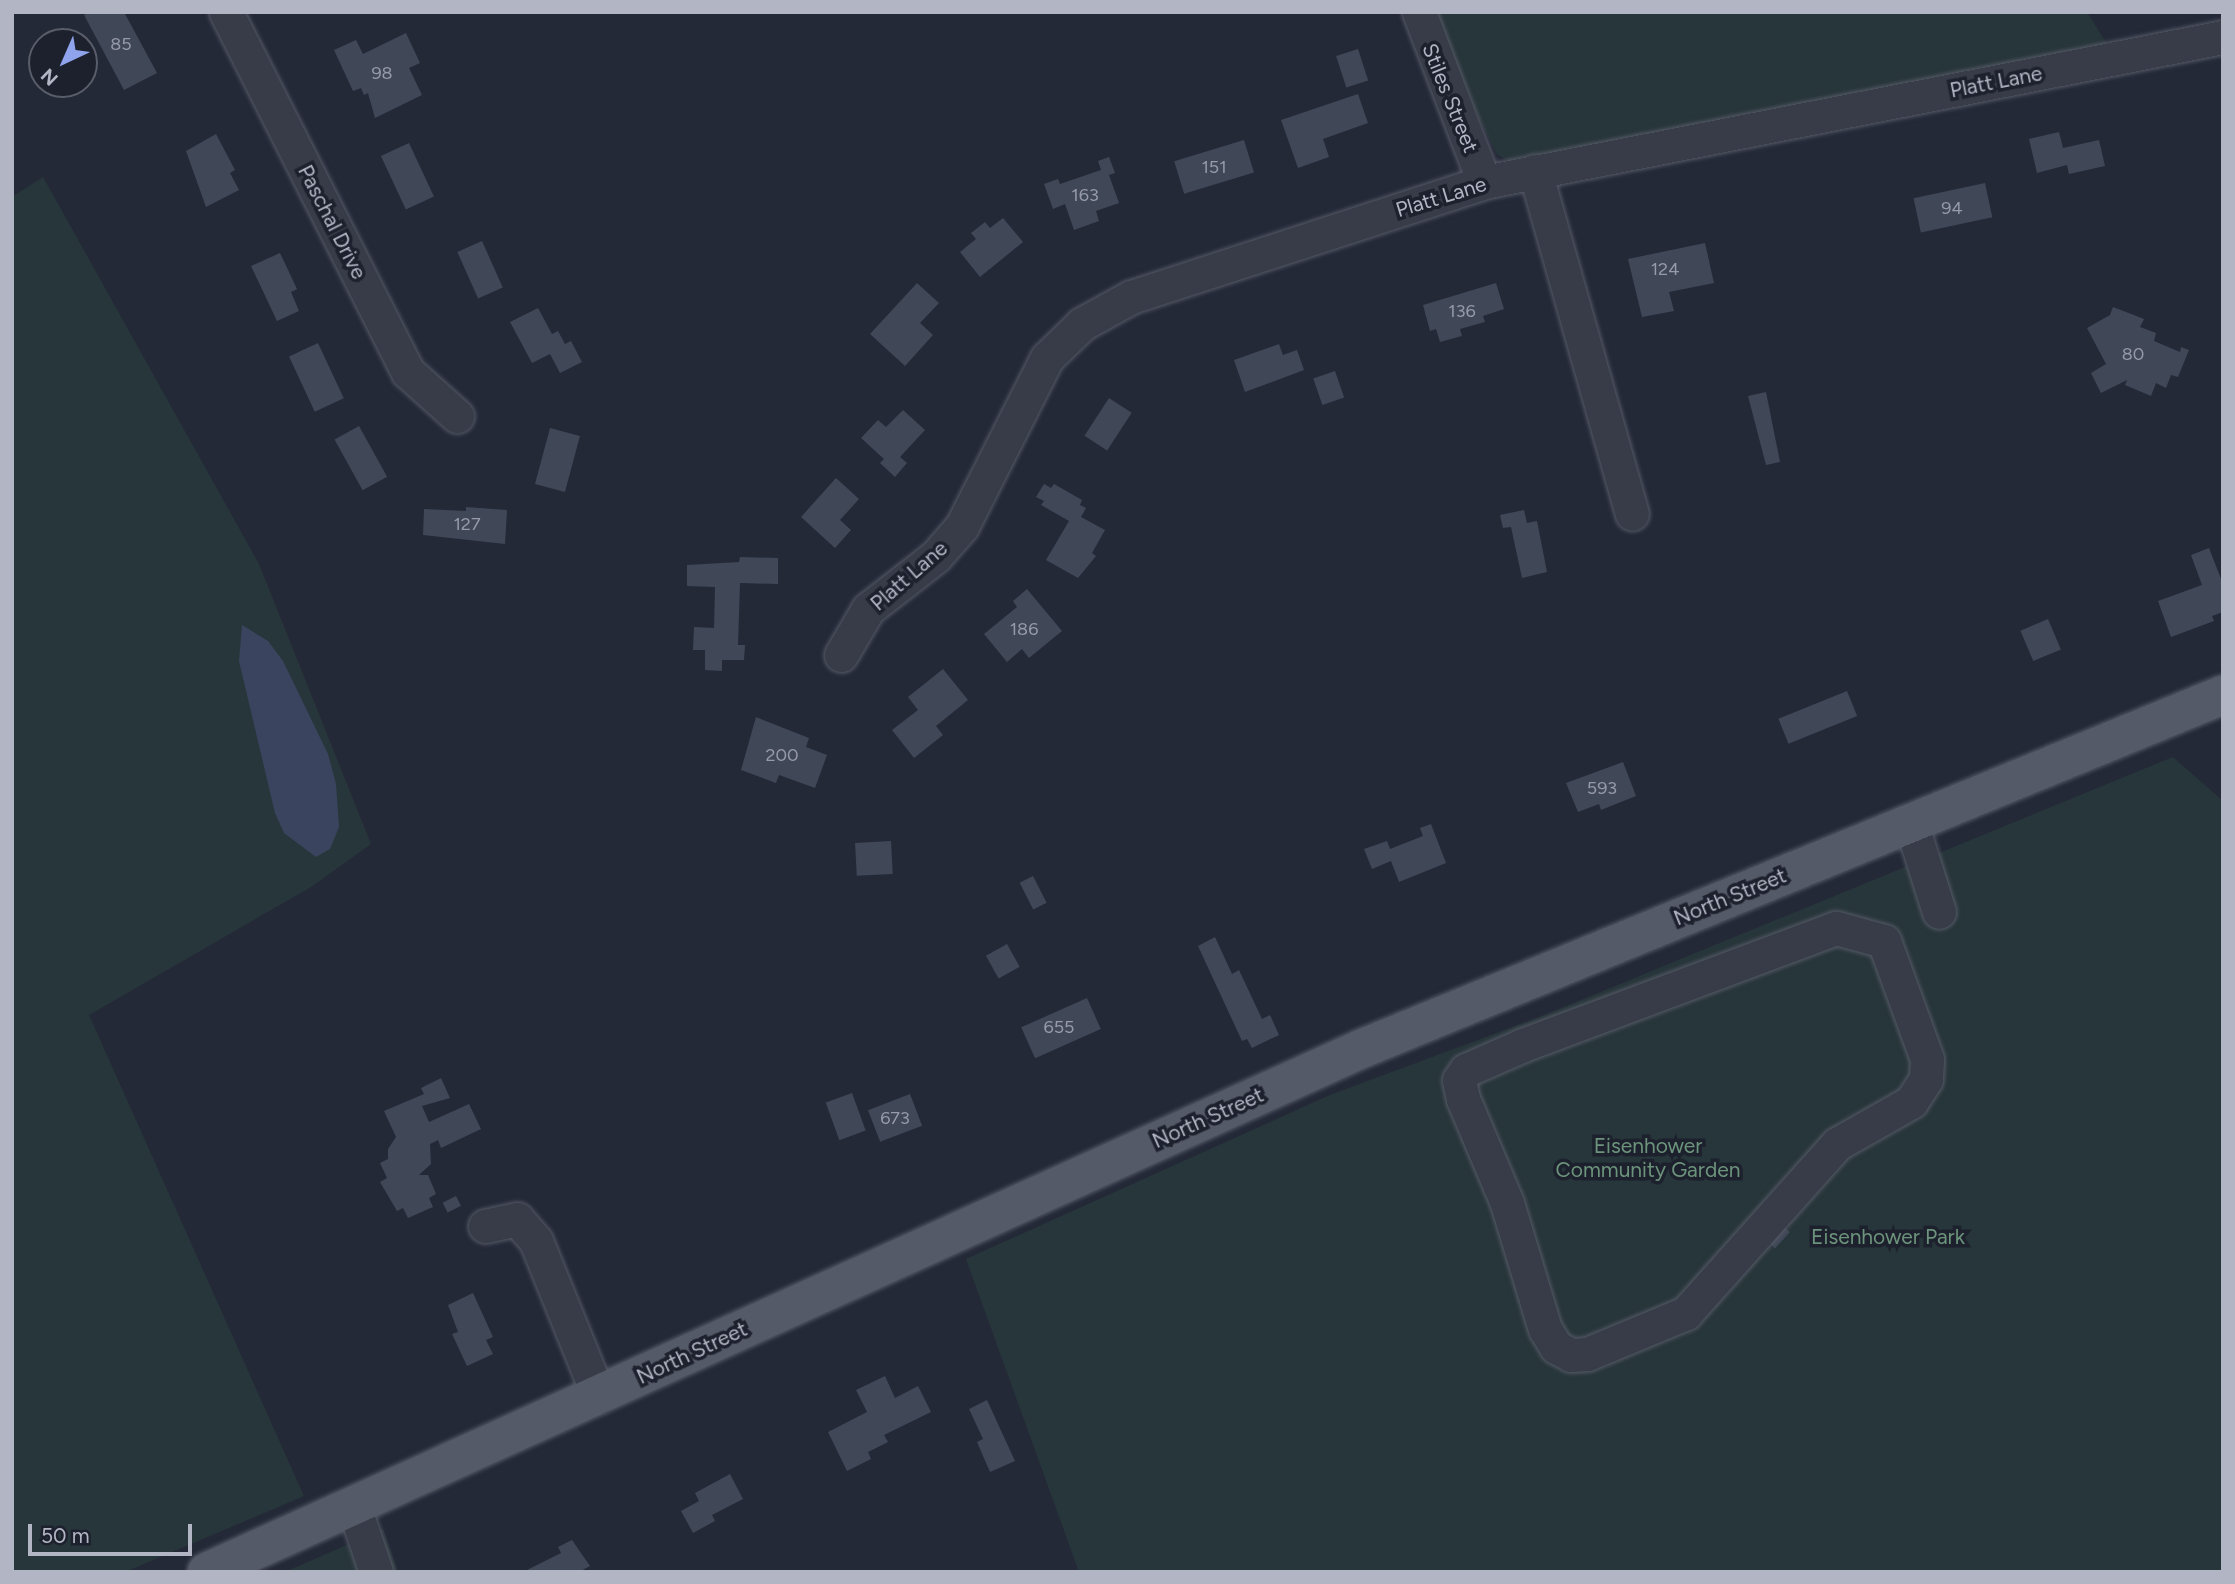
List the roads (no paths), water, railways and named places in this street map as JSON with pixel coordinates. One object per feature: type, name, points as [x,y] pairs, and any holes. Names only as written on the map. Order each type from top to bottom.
[{"type":"main road","name":"North Street","points":[[207,1572],[599,1397],[1361,1049],[2223,695]]},
{"type":"street","name":"Paschal Drive","points":[[226,12],[408,372],[457,416]]},
{"type":"street","name":"Stiles Street","points":[[1419,12],[1484,182]]},
{"type":"street","name":"Platt Lane","points":[[841,654],[868,609],[936,556],[962,526],[1034,378],[1047,358],[1082,324],[1131,297],[1484,182],[2223,37]]},
{"type":"street","points":[[1535,171],[1632,514]]},
{"type":"street","points":[[1911,823],[1939,912]]},
{"type":"street","points":[[1836,928],[1884,941],[1914,1022],[1926,1079],[1911,1102],[1838,1144],[1686,1314],[1587,1354],[1571,1355],[1556,1347],[1536,1305],[1507,1203],[1463,1099],[1459,1080],[1466,1070],[1836,928]]},
{"type":"street","points":[[485,1226],[517,1219],[536,1241],[599,1397]]},
{"type":"street","points":[[354,1507],[376,1572]]},
{"type":"water","points":[[242,625],[268,641],[283,661],[328,754],[336,784],[339,827],[330,849],[316,857],[284,833],[275,813],[239,661]]},
{"type":"park label","name":"Eisenhower Community Garden","points":[[1648,1158]]},
{"type":"park label","name":"Eisenhower Park","points":[[1888,1237]]}]
